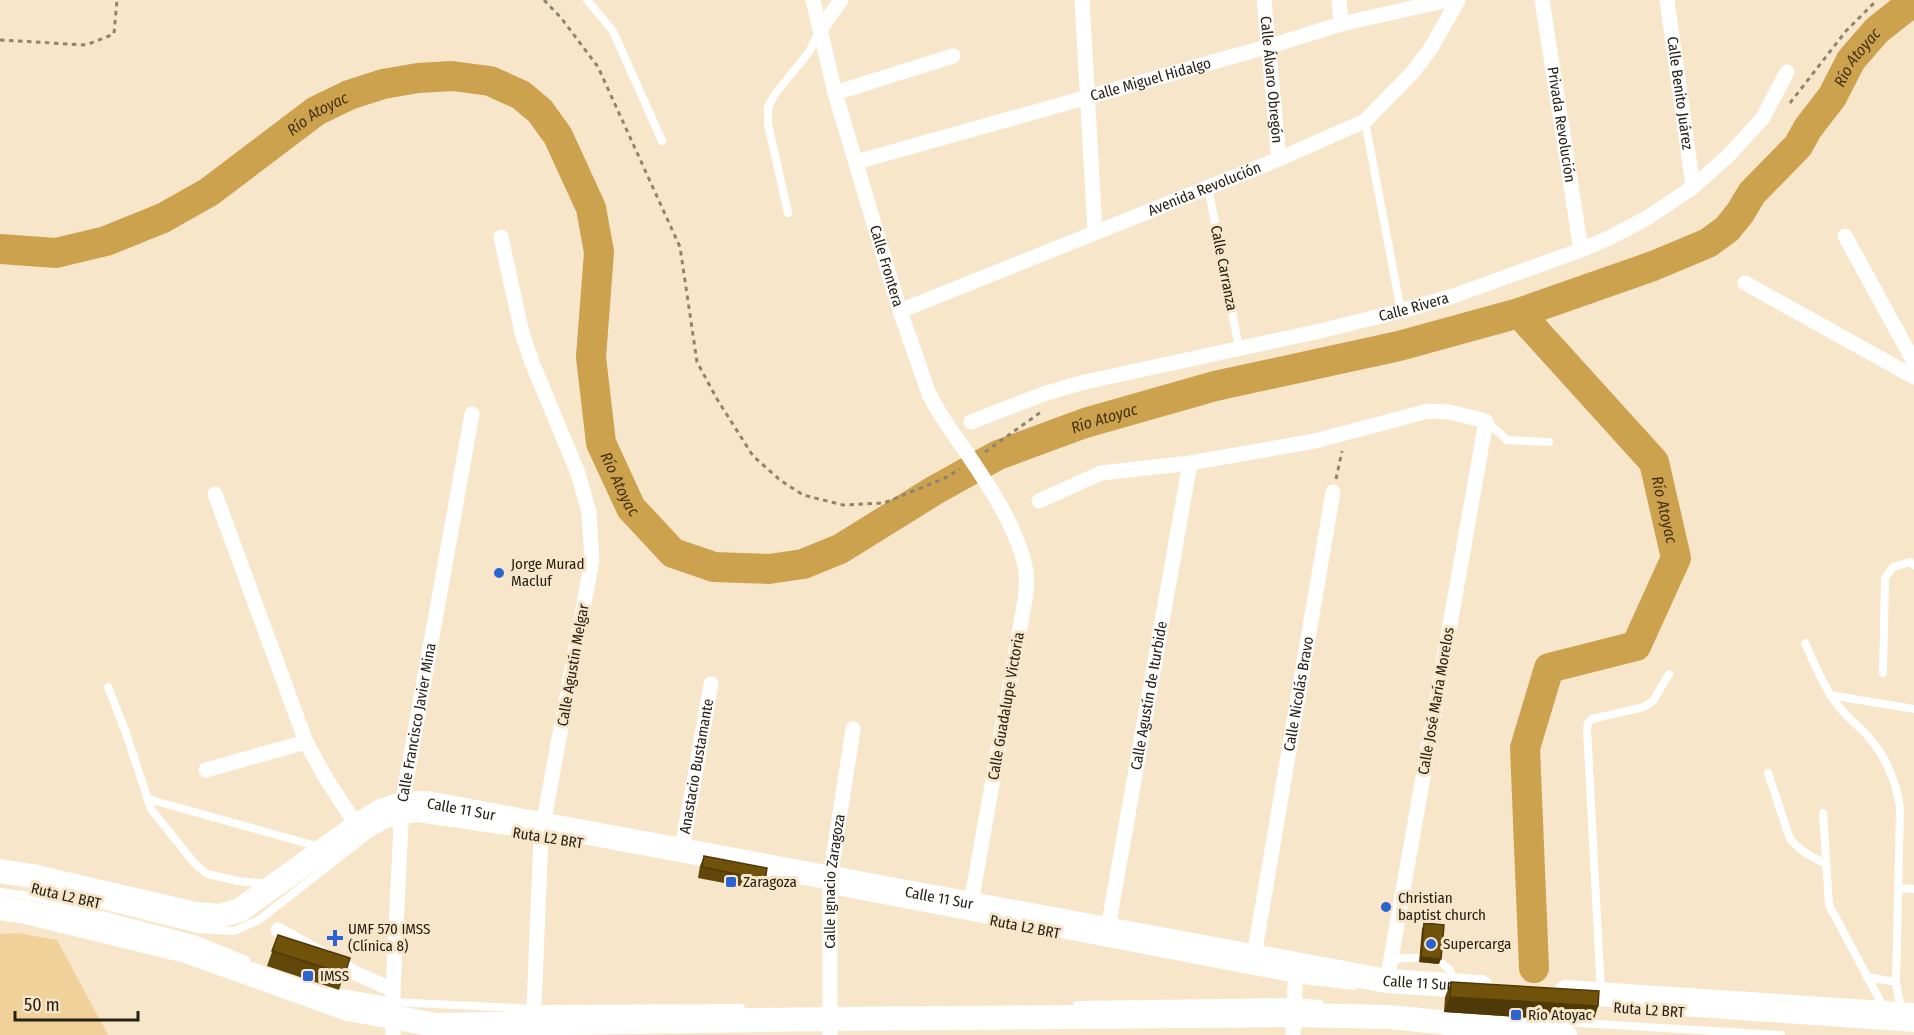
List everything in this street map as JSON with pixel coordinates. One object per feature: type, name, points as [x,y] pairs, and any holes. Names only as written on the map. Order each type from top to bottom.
[{"type":"main road","name":"Calle 11 Sur","points":[[0,871],[32,876],[195,914],[219,916],[240,910],[381,811],[402,812],[427,803],[546,833],[682,849],[826,885],[971,903],[1108,928],[1254,956],[1296,971],[1389,970],[1456,985],[1500,988]]},
{"type":"main road","points":[[0,908],[26,912],[186,951],[348,1009],[393,1012],[436,1025],[533,1023],[686,1028],[831,1016],[1390,1017],[1565,1035]]},
{"type":"main road","points":[[1545,991],[1904,1017]]},
{"type":"street","name":"Calle Frontera","points":[[813,0],[835,93],[855,162],[900,311],[929,394],[1004,513]]},
{"type":"street","points":[[820,30],[841,0]]},
{"type":"street","points":[[1082,0],[1095,232]]},
{"type":"street","name":"Calle Álvaro Obregón","points":[[1264,0],[1279,159]]},
{"type":"street","points":[[1338,0],[1341,24]]},
{"type":"street","name":"Calle Miguel Hidalgo","points":[[855,162],[1088,98],[1341,24],[1448,0]]},
{"type":"street","name":"Avenida Revolución","points":[[900,311],[1279,159],[1365,121],[1412,73],[1431,48],[1458,0]]},
{"type":"street","name":"Privada Revolución","points":[[1542,0],[1581,250]]},
{"type":"street","name":"Calle Benito Juárez","points":[[1667,0],[1693,187]]},
{"type":"street","points":[[835,93],[953,56]]},
{"type":"street","name":"Calle Rivera","points":[[970,422],[1046,393],[1075,385],[1401,311],[1453,296],[1581,250],[1647,218],[1693,187],[1728,156],[1762,118],[1787,72]]},
{"type":"street","points":[[1845,236],[1914,362]]},
{"type":"street","name":"Calle Agustín Melgar","points":[[501,237],[522,333],[578,473],[590,513],[592,561],[546,833],[533,1023]]},
{"type":"street","points":[[1745,283],[1914,377]]},
{"type":"street","points":[[1039,501],[1101,473],[1190,463],[1345,434],[1428,411],[1449,412],[1486,421]]},
{"type":"street","name":"Calle Francisco Javier Mina","points":[[393,1012],[402,812],[472,414]]},
{"type":"street","name":"Calle José María Morelos","points":[[1389,970],[1486,421]]},
{"type":"street","name":"Calle Agustín de Iturbide","points":[[1108,928],[1190,463]]},
{"type":"street","name":"Calle Nicolás Bravo","points":[[1254,956],[1333,492]]},
{"type":"street","points":[[214,494],[306,742],[357,826]]},
{"type":"street","name":"Calle Guadalupe Victoria","points":[[971,903],[1026,594],[1026,573],[1020,550],[1004,513]]},
{"type":"street","name":"Anastacio Bustamante","points":[[682,849],[711,684]]},
{"type":"street","name":"Calle Ignacio Zaragoza","points":[[831,1016],[826,885],[853,729]]},
{"type":"street","points":[[206,770],[306,742]]},
{"type":"street","points":[[278,930],[363,977],[393,1012]]},
{"type":"street","points":[[1293,1017],[1296,971]]},
{"type":"lane","points":[[587,0],[613,31],[662,141]]},
{"type":"lane","points":[[788,213],[768,124],[768,107],[775,94],[809,52],[820,30]]},
{"type":"lane","points":[[1365,121],[1401,311]]},
{"type":"lane","name":"Calle Carranza","points":[[1208,187],[1239,348]]},
{"type":"lane","points":[[1486,421],[1507,440],[1549,442]]},
{"type":"lane","points":[[1883,674],[1885,578],[1893,567],[1910,562],[1914,565]]},
{"type":"lane","points":[[1804,643],[1830,695],[1876,747],[1885,760],[1894,781],[1900,808],[1896,982],[1904,1017]]},
{"type":"lane","points":[[1601,994],[1588,723],[1592,719],[1644,707],[1653,701],[1669,674]]},
{"type":"lane","points":[[108,687],[151,809],[195,864],[207,874],[238,881],[274,884]]},
{"type":"lane","points":[[1830,695],[1914,709]]},
{"type":"lane","points":[[1768,773],[1790,839],[1806,854],[1826,864]]},
{"type":"lane","points":[[148,799],[325,849]]},
{"type":"lane","name":"Ruta L2 BRT","points":[[64,896],[198,929],[234,931],[259,920],[369,834],[402,812]]},
{"type":"lane","points":[[1823,813],[1829,904],[1867,977],[1904,1017]]},
{"type":"lane","name":"Ruta L2 BRT","points":[[826,885],[1296,971],[1360,987]]},
{"type":"lane","name":"Ruta L2 BRT","points":[[30,887],[42,890]]},
{"type":"lane","points":[[1898,888],[1914,889]]},
{"type":"lane","name":"Ruta L2 BRT","points":[[0,892],[30,896],[194,939],[255,964]]},
{"type":"lane","points":[[1389,970],[1404,958],[1419,958]]},
{"type":"lane","points":[[1439,961],[1450,970],[1456,985]]},
{"type":"lane","points":[[1867,977],[1896,982]]},
{"type":"lane","points":[[328,989],[393,1012]]},
{"type":"lane","points":[[1068,1005],[1293,1017],[1327,1005]]},
{"type":"lane","points":[[1360,1007],[1461,1016]]},
{"type":"lane","points":[[533,1023],[747,1008]]},
{"type":"lane","name":"Ruta L2 BRT","points":[[1629,1008],[1904,1017]]},
{"type":"lane","name":"Ruta L2 BRT","points":[[1520,1019],[1781,1035]]},
{"type":"path","points":[[0,40],[86,45],[114,34],[117,0]]},
{"type":"path","points":[[544,0],[562,19],[598,67],[680,247],[697,362],[753,456],[780,480],[803,495],[843,505],[884,503],[945,478],[964,466]]},
{"type":"path","points":[[1783,110],[1846,32],[1877,0]]},
{"type":"path","points":[[983,453],[1044,411]]},
{"type":"path","points":[[1333,492],[1345,434]]},
{"type":"shaded area","points":[[17,933],[57,940],[108,1035],[0,1035],[0,934]]},
{"type":"building","points":[[704,856],[767,868],[765,880],[702,867]]},
{"type":"building","name":"Supercarga","points":[[1424,923],[1444,925],[1441,959],[1421,957]]},
{"type":"building","points":[[278,935],[350,958],[345,974],[272,951]]},
{"type":"building","points":[[1451,982],[1599,991],[1598,1006],[1450,997]]},
{"type":"waterway","name":"Río Atoyac","points":[[0,249],[56,253],[106,241],[163,218],[209,192],[316,111],[349,95],[383,84],[418,78],[452,76],[490,81],[521,95],[540,111],[558,136],[591,208],[599,252],[591,357],[601,443],[631,508],[673,553],[714,567],[769,569],[803,564],[840,549],[935,490],[998,455],[1085,423],[1215,386],[1399,346],[1519,313],[1653,266],[1708,243],[1727,229],[1752,193],[1798,146],[1808,128],[1832,97],[1851,60],[1877,30],[1914,1]]},
{"type":"waterway","name":"Río Atoyac","points":[[1519,313],[1654,462],[1676,558],[1636,646],[1549,668],[1525,748],[1534,968]]},
{"type":"place","name":"Jorge Murad Macluf","points":[[499,573]]},
{"type":"place","name":"Zaragoza","points":[[731,882]]},
{"type":"place","name":"Christian baptist church","points":[[1386,907]]},
{"type":"place","name":"UMF 570 IMSS (Clínica 8)","points":[[335,938]]},
{"type":"place","name":"Supercarga","points":[[1431,944]]},
{"type":"place","name":"IMSS","points":[[308,976]]},
{"type":"place","name":"Río Atoyac","points":[[1516,1015]]}]
